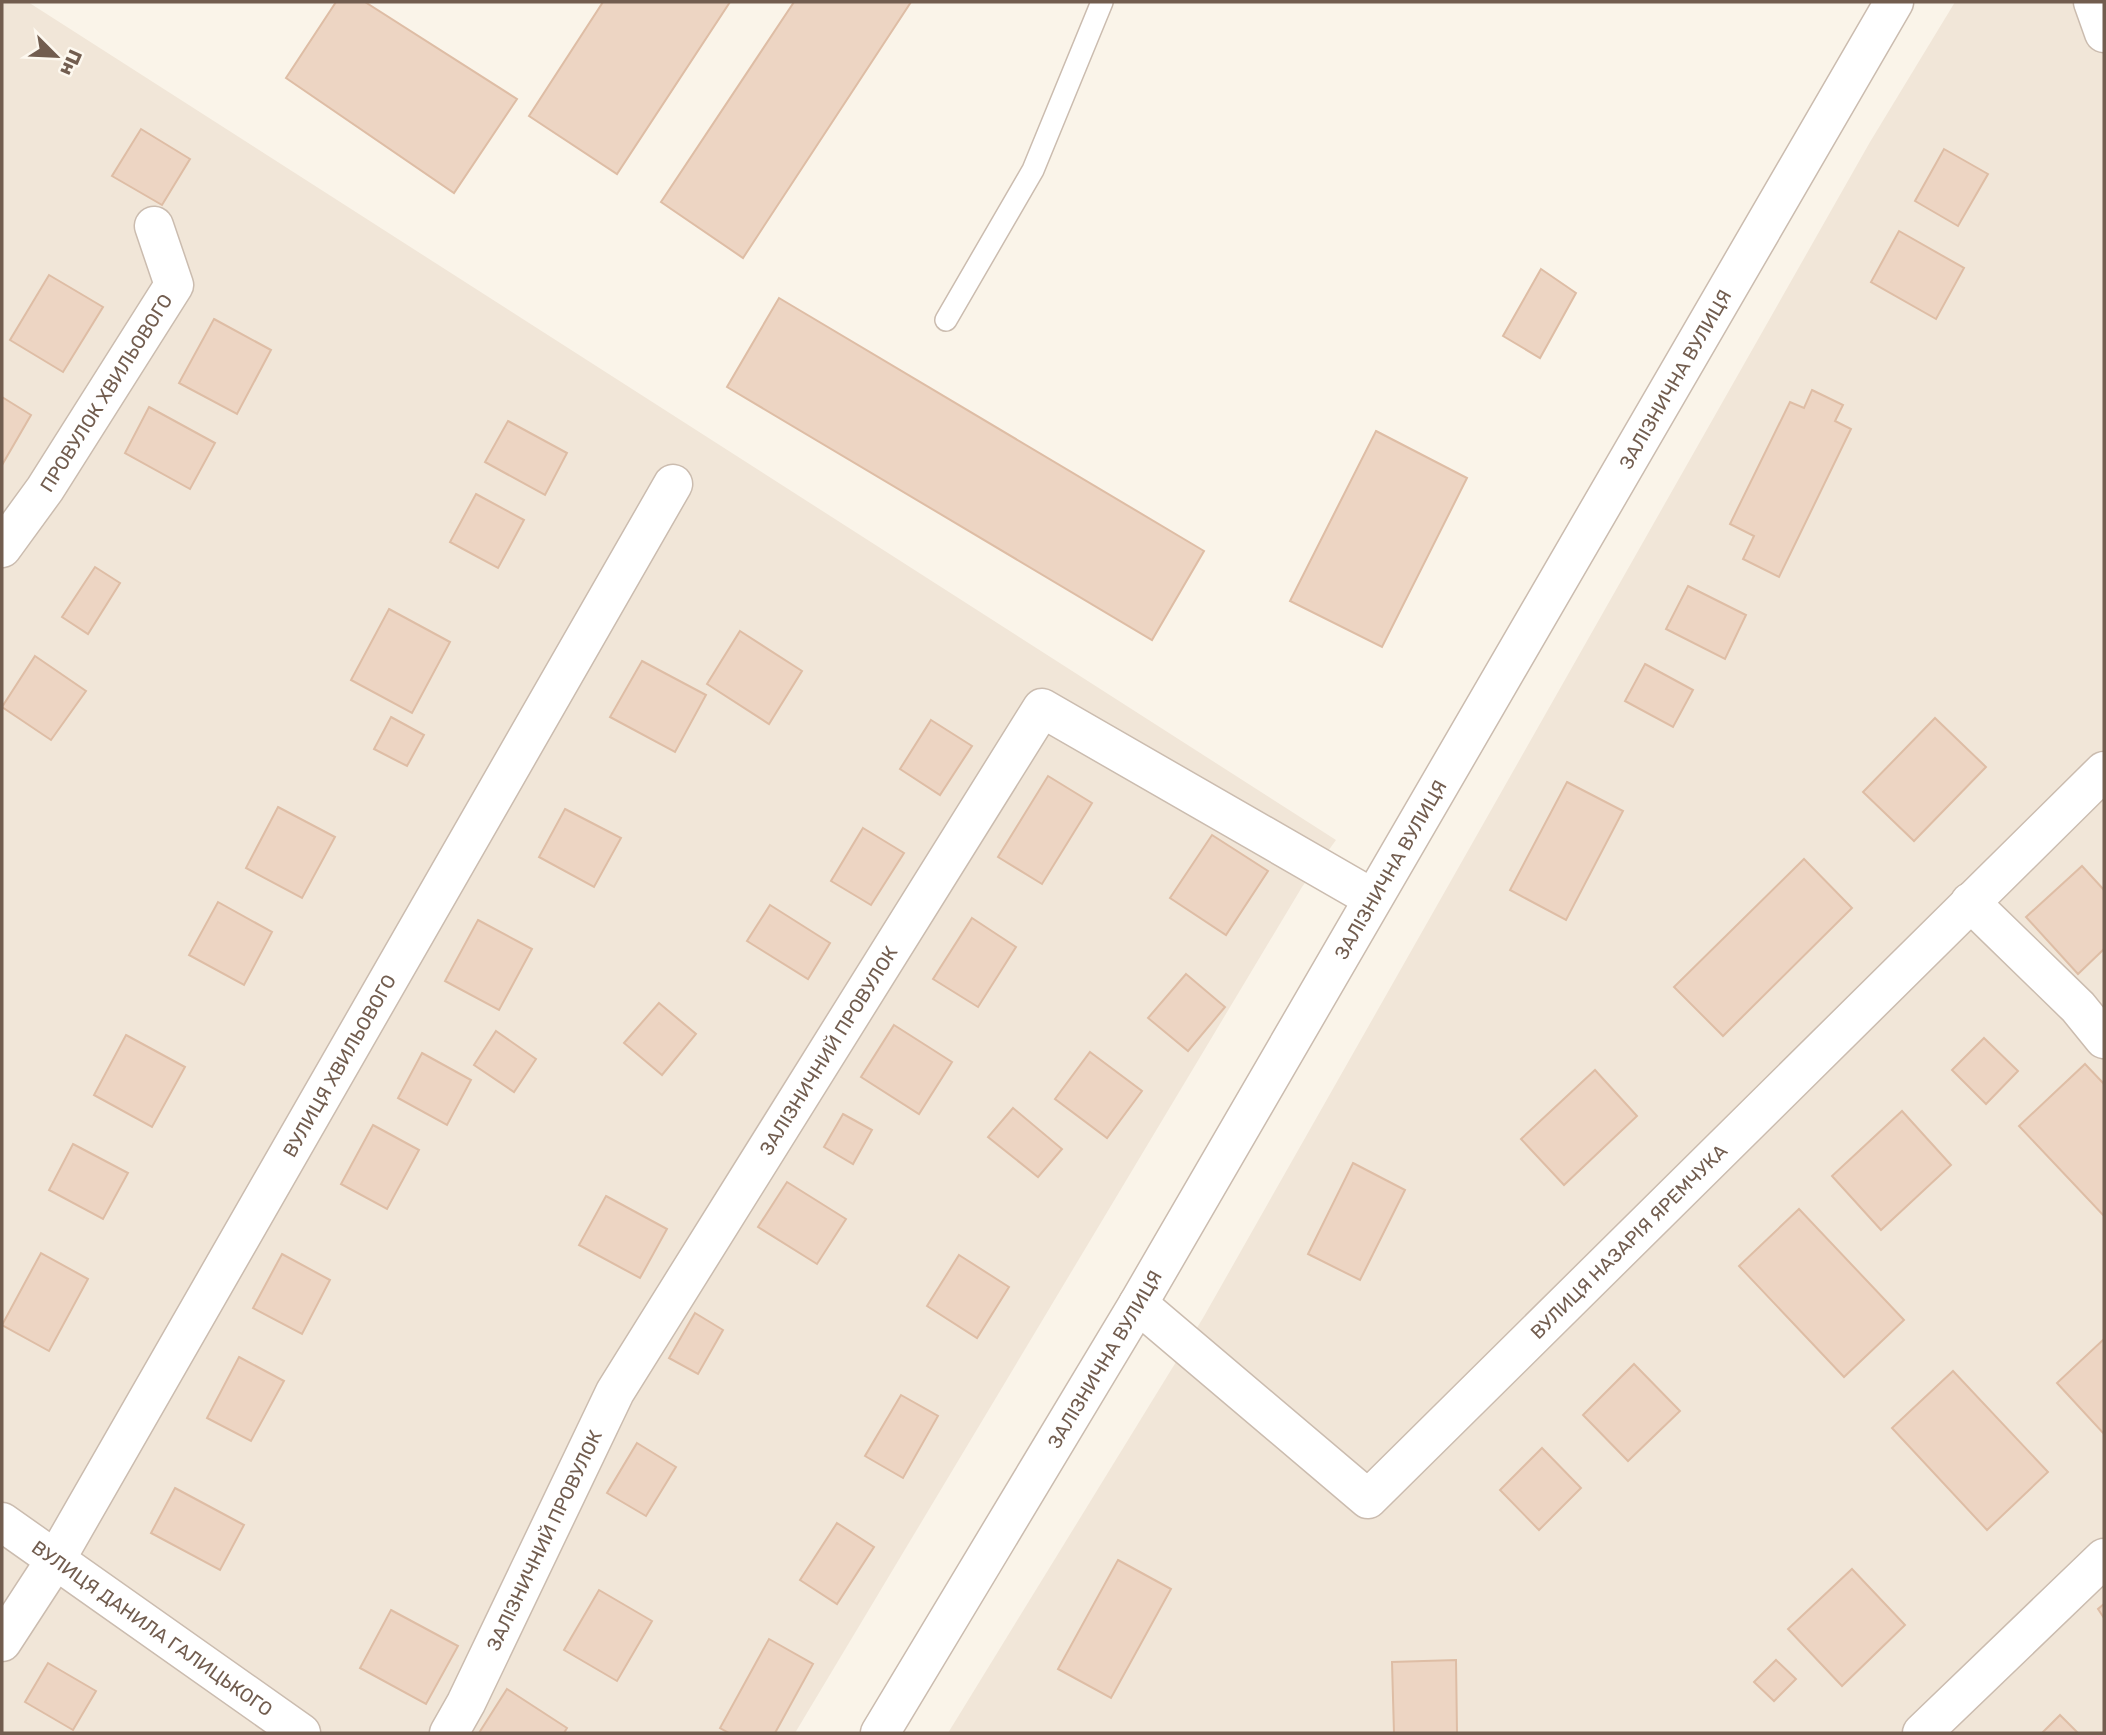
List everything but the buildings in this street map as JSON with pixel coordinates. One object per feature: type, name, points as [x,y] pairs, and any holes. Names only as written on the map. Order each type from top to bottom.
[{"type":"street","name":"ЗАЛІЗНИЧНА ВУЛИЦЯ","points":[[880,1733],[1138,1304],[1894,2]]},
{"type":"street","points":[[2093,2],[2104,33]]},
{"type":"street","name":"ПРОВУЛОК ХВИЛЬОВОГО","points":[[2,548],[45,489],[174,285],[154,226]]},
{"type":"street","name":"ВУЛИЦЯ ХВИЛЬОВОГО","points":[[2,1643],[56,1559],[673,484]]},
{"type":"street","name":"ЗАЛІЗНИЧНИЙ ПРОВУЛОК","points":[[449,1733],[466,1703],[615,1392],[1042,708],[1372,898]]},
{"type":"street","name":"ВУЛИЦЯ НАЗАРІЯ ЯРЕМЧУКА","points":[[1138,1304],[1368,1499],[2104,771]]},
{"type":"street","points":[[1970,902],[2078,1007],[2104,1040]]},
{"type":"street","name":"ВУЛИЦЯ ДАНИЛА ГАЛИЦЬКОГО","points":[[2,1522],[301,1733]]},
{"type":"street","points":[[1922,1733],[2104,1558]]},
{"type":"lane","points":[[946,320],[1033,170],[1102,2]]},
{"type":"shaded area","points":[[2,2],[28,2],[1336,840],[1302,887],[795,1733],[2,1733]]},
{"type":"shaded area","points":[[1955,2],[2104,2],[2104,1733],[948,1733],[1203,1318],[1870,142]]}]
